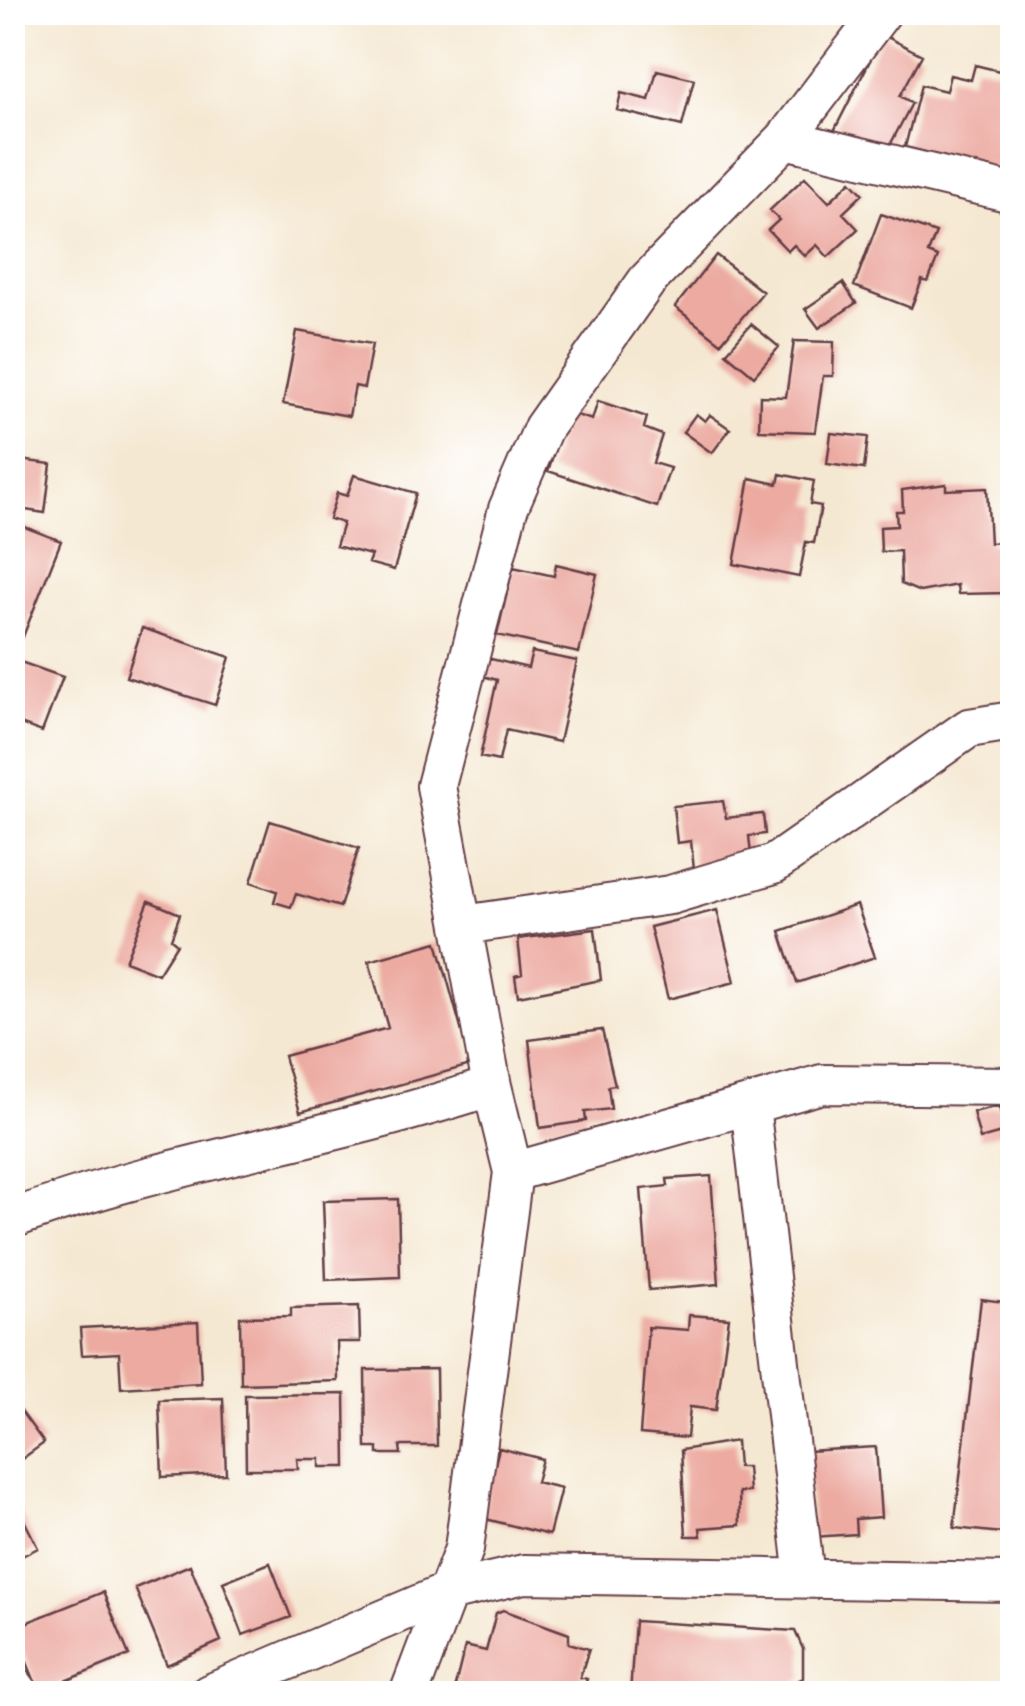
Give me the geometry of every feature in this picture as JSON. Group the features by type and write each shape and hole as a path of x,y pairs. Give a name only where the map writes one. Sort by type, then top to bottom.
{"street":[{"path":"409,1694 464,1549 513,1172 492,1086 436,786 508,509 544,428 647,281 784,139 882,12"},
{"path":"784,139 1012,194"},
{"path":"463,925 670,895 774,864 969,728 1012,721"},
{"path":"513,1172 822,1084 1012,1086"},
{"path":"12,1219 98,1187 392,1119 492,1086"},
{"path":"750,1105 805,1578"},
{"path":"209,1694 448,1592 524,1574 1012,1582"},
{"path":"12,1683 20,1694"}],"building":[{"path":"883,35 922,55 900,96 912,103 889,147 834,131"},
{"path":"975,65 1012,74 1012,174 905,147 921,85 946,91 950,75 971,80"},
{"path":"657,70 694,79 682,126 617,110 621,93 649,100"},
{"path":"805,177 829,202 851,181 863,194 843,213 858,229 828,257 817,245 805,256 794,245 788,251 768,230 779,220 770,210"},
{"path":"881,214 936,233 928,253 938,257 928,282 922,280 911,308 854,286"},
{"path":"716,255 763,292 721,343 675,307"},
{"path":"843,283 856,303 819,328 805,309"},
{"path":"751,324 779,347 754,376 726,353"},
{"path":"297,331 372,344 364,388 355,386 349,416 283,404"},
{"path":"794,341 834,342 833,376 823,376 815,432 759,430 760,396 786,397"},
{"path":"598,401 647,417 644,428 662,435 653,463 670,468 657,507 548,471 567,412 592,420"},
{"path":"696,414 705,421 710,415 730,429 712,453 683,432"},
{"path":"831,433 868,437 864,469 827,464"},
{"path":"12,459 51,464 45,513 12,508"},
{"path":"780,474 814,481 810,504 821,506 814,543 806,542 799,577 734,564 750,478 778,484"},
{"path":"354,475 416,493 394,570 368,563 371,555 336,546 343,523 329,519 337,493 347,496"},
{"path":"946,484 946,490 987,488 990,543 1006,542 1008,593 958,594 957,585 920,592 901,584 900,551 881,552 880,527 897,526 896,511 903,511 902,490"},
{"path":"12,522 61,541 22,639 12,635"},
{"path":"556,564 597,574 579,653 497,635 513,567 554,576"},
{"path":"142,628 230,657 215,705 126,677"},
{"path":"532,652 577,661 559,742 506,730 499,761 480,757 497,680 483,676 487,658 528,668"},
{"path":"12,659 63,677 42,732 12,721"},
{"path":"723,801 726,818 763,814 765,834 749,836 752,864 694,870 691,841 677,843 673,806"},
{"path":"270,821 359,848 340,907 296,894 291,907 274,902 277,891 251,882"},
{"path":"149,901 180,914 171,939 177,944 158,974 125,961"},
{"path":"857,905 875,957 797,983 780,931"},
{"path":"717,910 735,982 668,999 650,927"},
{"path":"595,929 601,980 518,996 515,976 522,974 518,939"},
{"path":"437,942 471,1065 300,1112 284,1056 388,1028 369,961"},
{"path":"602,1030 615,1085 608,1086 611,1109 585,1112 586,1121 540,1128 529,1040"},
{"path":"999,1106 1005,1132 980,1139 973,1112"},
{"path":"711,1176 719,1284 649,1290 641,1189 668,1186 667,1179"},
{"path":"398,1199 400,1277 326,1280 323,1201"},
{"path":"981,1299 1012,1303 1012,1534 954,1528"},
{"path":"359,1306 360,1342 337,1342 338,1381 241,1384 240,1317 291,1316 291,1308"},
{"path":"689,1315 729,1318 716,1410 690,1407 687,1438 640,1434 648,1327 688,1330"},
{"path":"198,1322 201,1383 121,1388 119,1353 82,1355 80,1328"},
{"path":"436,1369 437,1446 400,1446 401,1454 378,1454 378,1448 366,1448 365,1370"},
{"path":"345,1394 346,1467 320,1467 320,1459 297,1459 298,1469 246,1469 245,1395"},
{"path":"223,1398 226,1474 162,1477 159,1400"},
{"path":"12,1399 44,1443 12,1466"},
{"path":"736,1441 738,1467 747,1467 749,1492 739,1492 740,1525 700,1528 701,1536 686,1536 681,1450"},
{"path":"876,1447 881,1517 855,1519 856,1534 813,1537 807,1451"},
{"path":"499,1448 542,1459 536,1482 561,1488 549,1535 482,1518"},
{"path":"12,1496 38,1548 12,1561"},
{"path":"270,1563 291,1617 243,1635 223,1582"},
{"path":"190,1565 221,1641 167,1665 135,1588"},
{"path":"103,1592 129,1655 39,1692 13,1628"},
{"path":"503,1610 569,1634 569,1643 589,1649 580,1677 587,1679 582,1694 453,1694 465,1646 486,1651 496,1613"},
{"path":"635,1621 795,1631 803,1649 803,1678 795,1682 795,1694 630,1694"}]}
